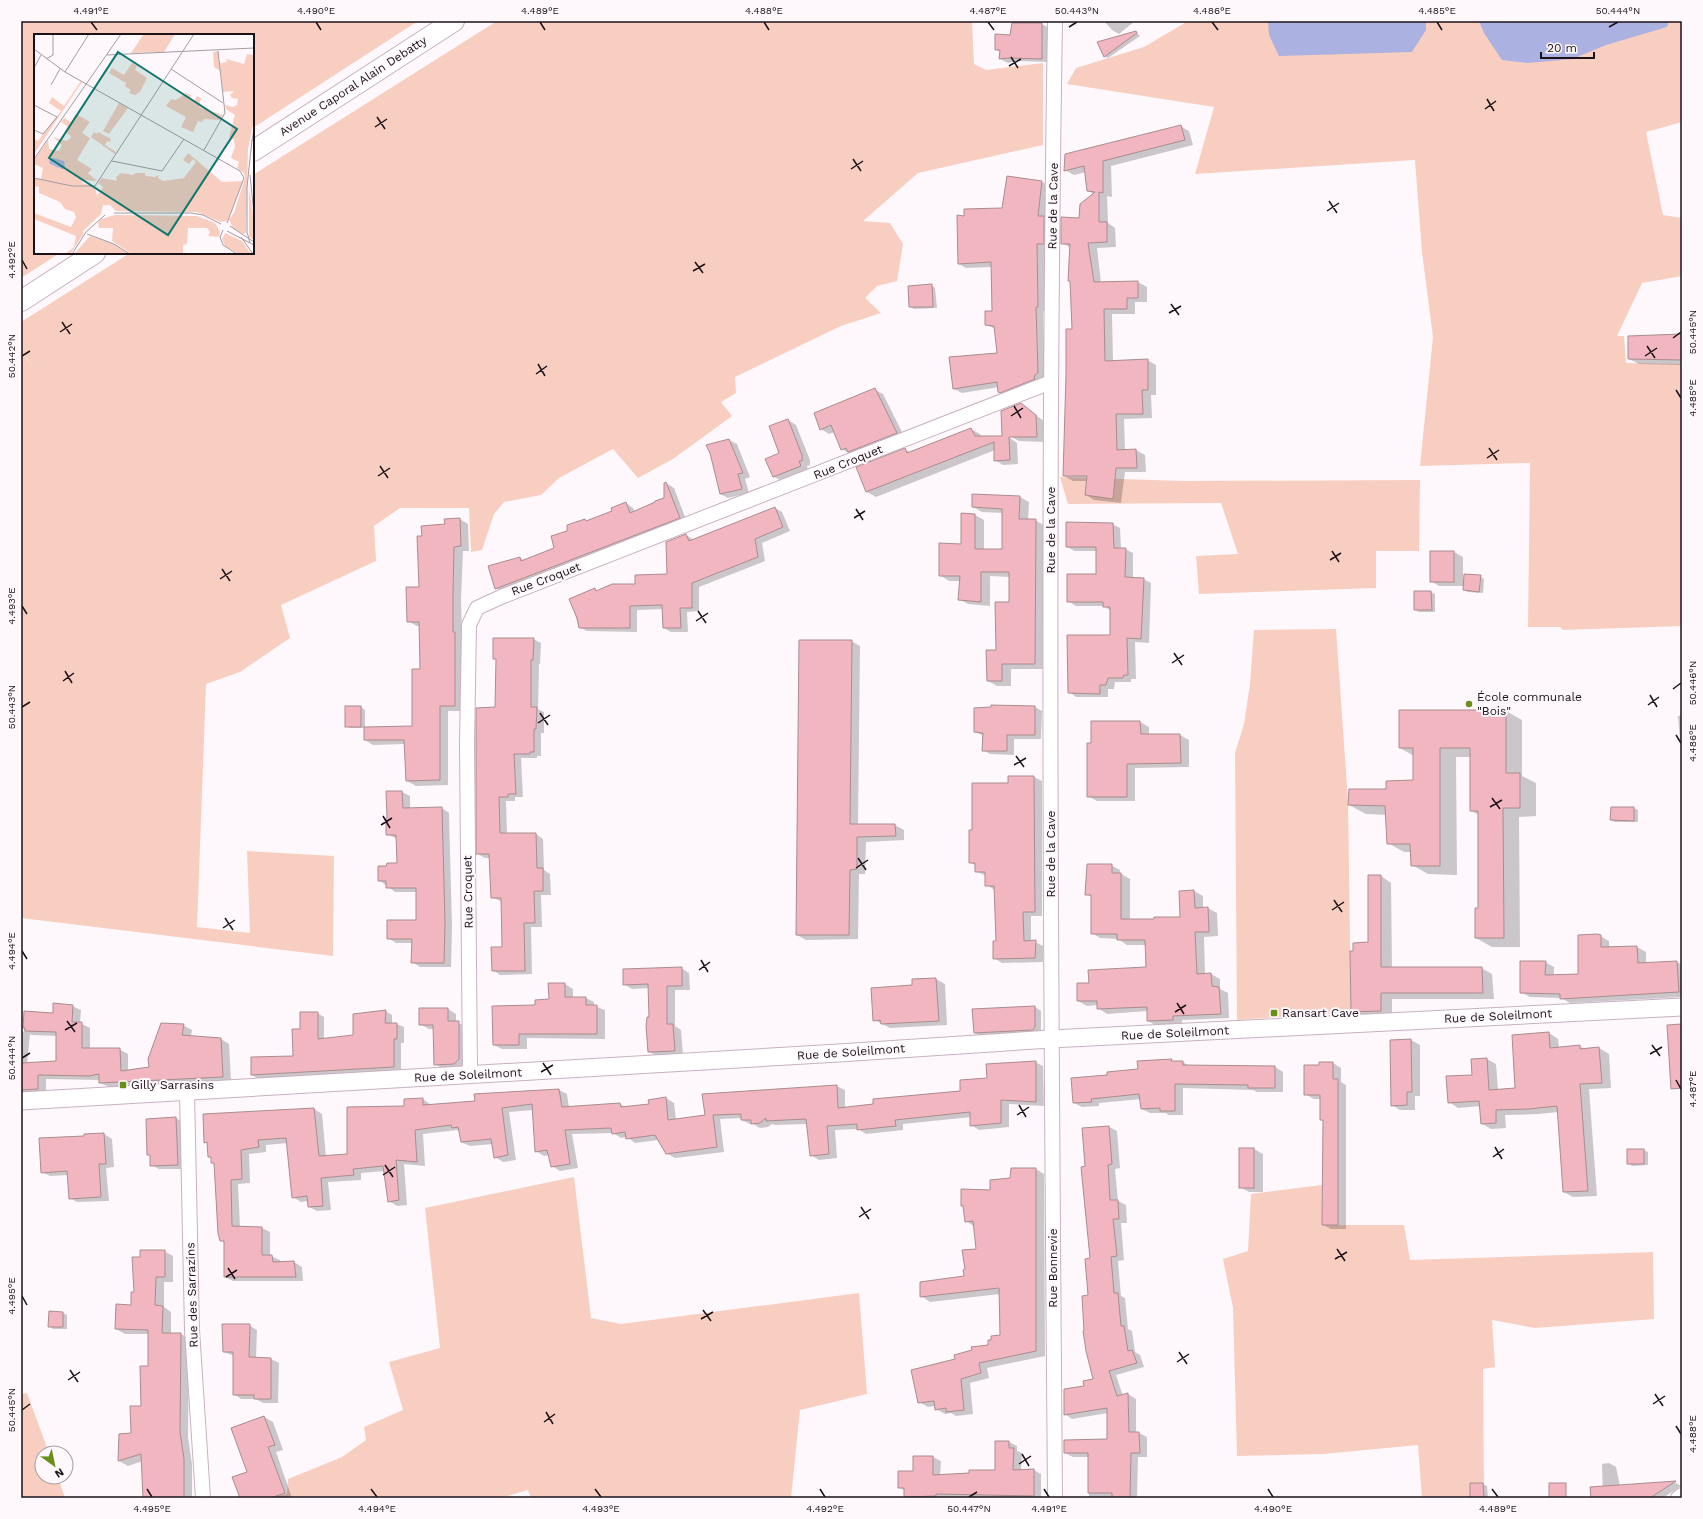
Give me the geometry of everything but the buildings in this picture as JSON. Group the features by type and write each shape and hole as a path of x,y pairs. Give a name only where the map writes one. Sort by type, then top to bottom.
{"main road":[{"name":"Avenue Caporal Alain Debatty","path":"254,150 454,21"},
{"path":"21,301 93,254"}],"street":[{"name":"Rue de la Cave","path":"1051,1039 1051,382 1055,21"},
{"name":"Rue Croquet","path":"470,1074 467,736 469,625 477,608 508,594 1051,382"},
{"name":"Rue de Soleilmont","path":"21,1101 831,1054 1051,1039 1682,1007"},
{"name":"Rue Bonnevie","path":"1051,1039 1055,1498"},
{"name":"Rue des Sarrazins","path":"187,1092 192,1330 203,1498"},
{"path":"1678,1498 1682,1495"}],"shaded area":[{"path":"21,21 418,21 254,127 254,34 34,34 34,254 58,254 21,278"},
{"path":"497,21 972,21 974,64 986,70 1043,63 1043,145 918,173 863,221 890,223 903,244 897,281 877,286 865,298 881,313 841,326 735,377 736,393 721,402 732,416 673,459 638,478 613,449 559,478 541,495 504,502 494,514 482,550 471,552 469,508 400,508 374,526 376,561 281,605 290,638 240,672 206,684 197,927 250,933 247,851 334,856 333,956 21,918 21,353 35,368 21,352 21,322 128,254 254,254 254,174"},
{"path":"1188,21 1682,21 1682,122 1646,132 1663,215 1682,218 1682,276 1642,283 1617,336 1624,336 1626,363 1682,364 1682,626 1563,630 1560,627 1528,627 1530,463 1420,466 1433,337 1422,252 1415,160 1195,174 1214,107 1067,84 1076,68 1144,47"},
{"path":"1060,477 1183,481 1420,480 1419,551 1376,551 1376,588 1199,594 1196,556 1238,554 1221,503 1068,504"},
{"path":"1336,629 1348,801 1351,1012 1237,1020 1235,753 1244,724 1250,684 1254,630"},
{"path":"574,1177 591,1318 621,1324 859,1293 867,1394 800,1410 791,1498 531,1498 528,1490 500,1498 266,1498 287,1494 288,1479 342,1457 366,1440 364,1427 403,1410 389,1362 440,1348 425,1208"},
{"path":"1322,1185 1322,1225 1404,1225 1410,1260 1653,1252 1654,1319 1535,1328 1492,1320 1495,1367 1483,1369 1484,1498 1422,1498 1418,1445 1323,1454 1237,1456 1233,1308 1223,1259 1248,1251 1251,1194"},
{"path":"27,1393 46,1445 34,1445 34,1485 61,1485 65,1498 21,1498 21,1394"}],"water":[{"path":"1268,21 1426,21 1426,30 1412,52 1279,56 1269,35"},
{"path":"1479,21 1669,21 1667,27 1606,45 1572,59 1528,63 1502,60 1484,33"}],"place":[{"name":"École communale \"Bois\"","path":"1469,704"},
{"name":"Ransart Cave","path":"1274,1013"},
{"name":"Gilly Sarrasins","path":"123,1085"}]}
